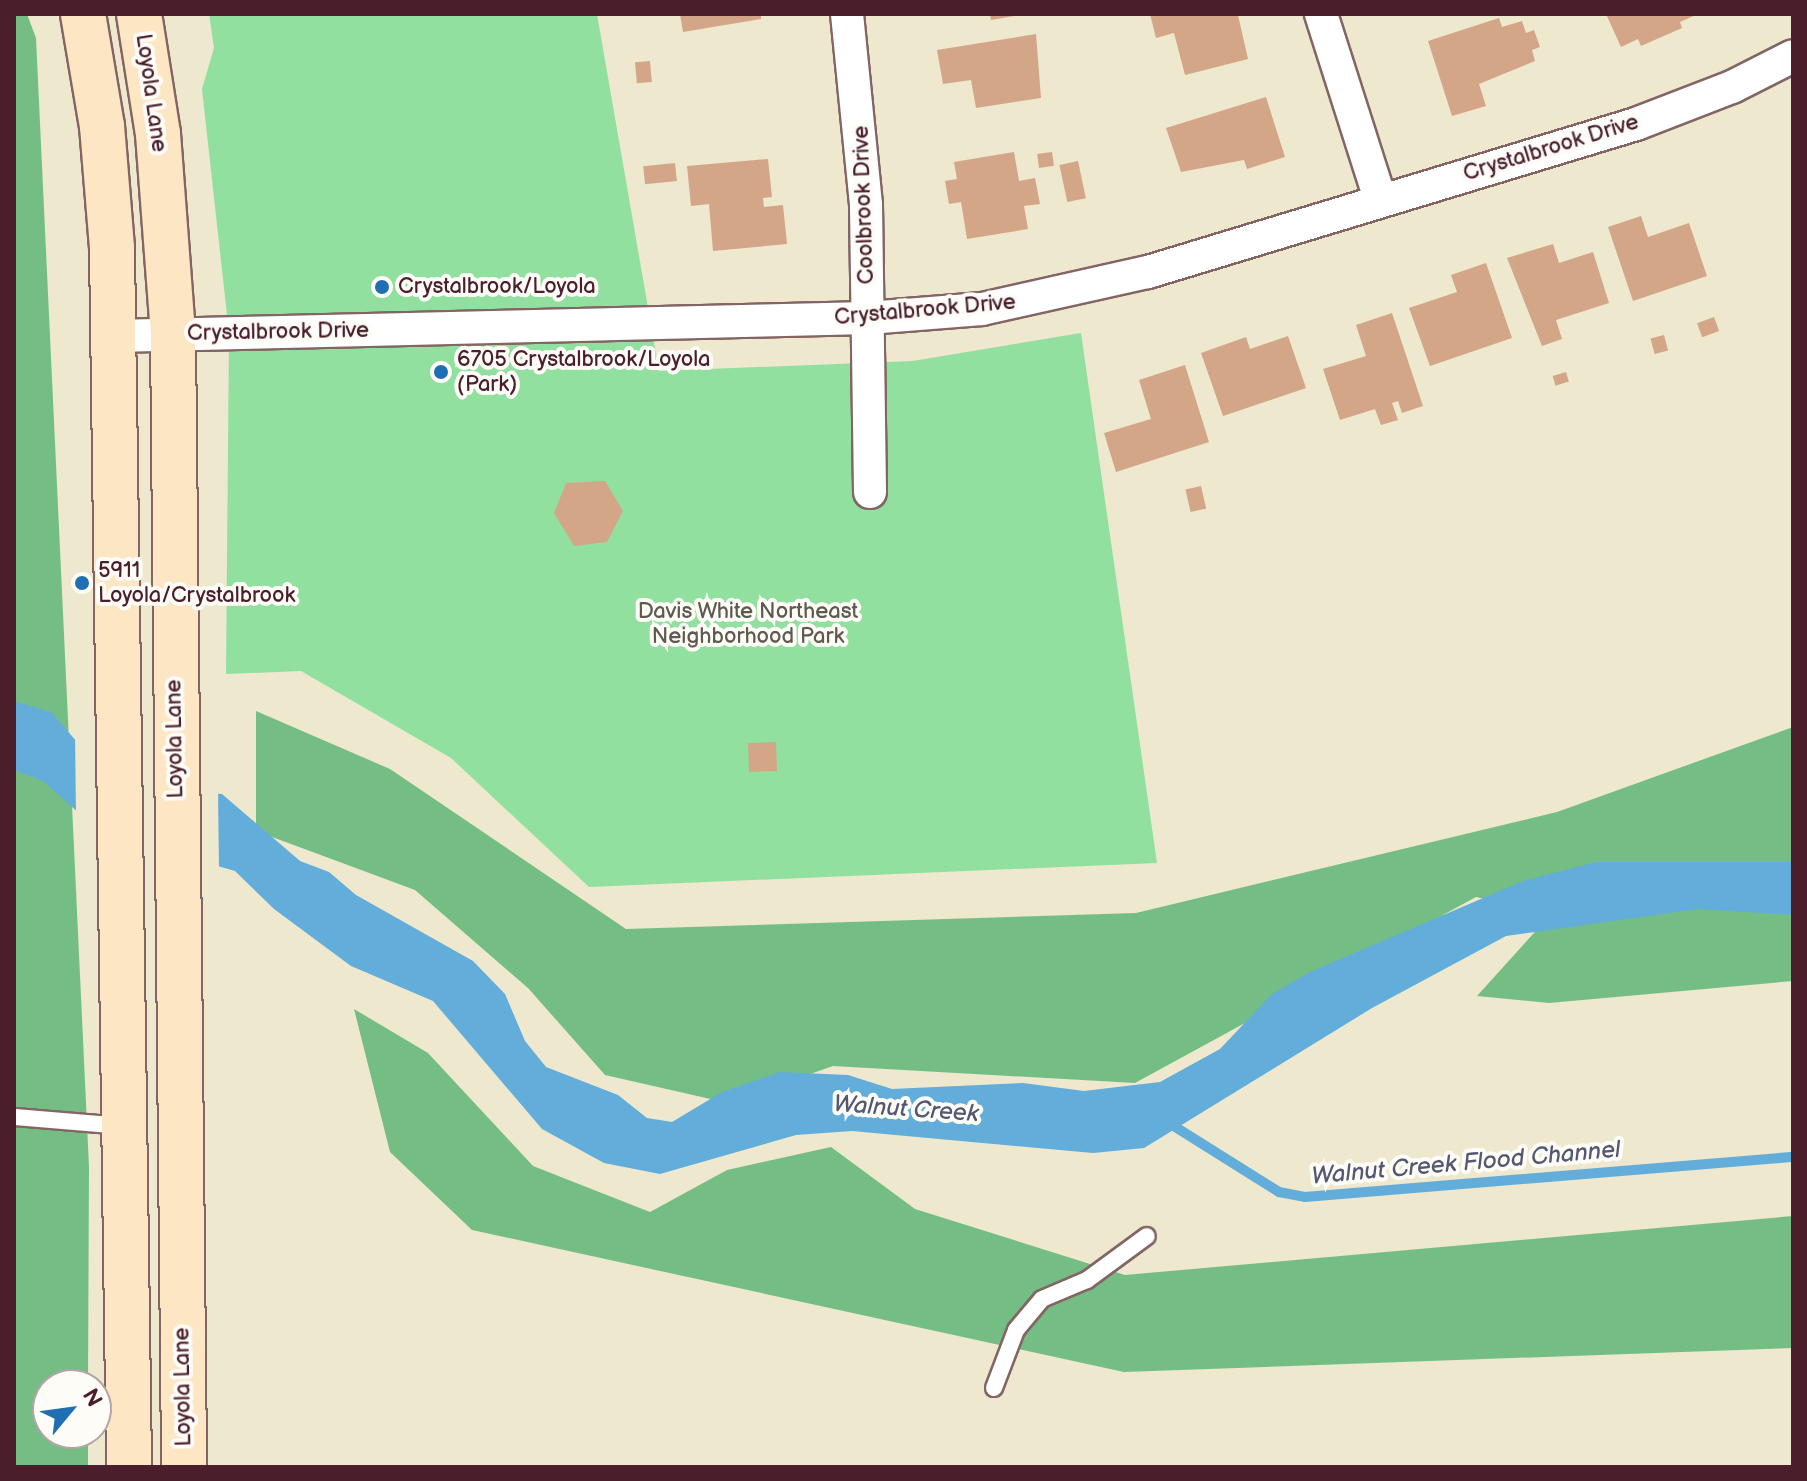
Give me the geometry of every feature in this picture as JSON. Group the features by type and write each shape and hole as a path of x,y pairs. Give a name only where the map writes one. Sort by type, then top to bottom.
{"main road":[{"path":"83,14 109,188 114,336 129,1467"},
{"name":"Loyola Lane","path":"139,14 158,134 173,334 184,1467"},
{"path":"125,1126 179,1131"}],"street":[{"name":"Coolbrook Drive","path":"847,14 863,151 870,492"},
{"path":"1321,14 1380,199"},
{"name":"Crystalbrook Drive","path":"114,336 868,318 982,309 1061,294 1636,124 1732,87 1793,56"}],"lane":[{"path":"14,1117 125,1126"},
{"path":"994,1388 1016,1330 1042,1299 1087,1280 1147,1236"}],"green space":[{"path":"14,14 27,14 36,38 89,1167 88,1369 32,1369 32,1449 88,1449 88,1467 14,1467"},
{"name":"Davis White Northeast Neighborhood Park","path":"209,14 597,14 659,371 913,361 1081,333 1157,863 589,887 451,758 301,671 226,674 229,333 202,89 214,48"},
{"path":"256,711 390,769 626,929 1136,913 1557,812 1793,727 1793,981 1549,1003 1477,996 1551,914 1476,897 1135,1083 833,1066 728,1103 605,1075 528,988 415,890 256,831"},
{"path":"354,1009 428,1053 533,1166 650,1212 727,1170 831,1147 915,1209 1125,1275 1793,1216 1793,1348 1124,1372 472,1230 390,1152"}],"water":[{"name":"Walnut Creek","path":"14,701 51,712 91,758 135,788 222,794 300,861 329,872 356,895 473,961 505,994 525,1041 546,1067 618,1095 647,1118 672,1122 722,1092 780,1072 848,1075 892,1089 1023,1083 1084,1091 1160,1082 1220,1049 1272,994 1310,972 1523,881 1596,862 1793,862 1793,915 1698,909 1506,936 1372,1008 1144,1148 1093,1153 852,1131 796,1135 660,1174 604,1163 542,1129 433,1001 351,966 274,909 235,871 100,832 43,781 14,770"}],"pier":[{"path":"75,734 94,755 137,784 218,789 219,870 99,836 76,816"}],"building":[{"path":"680,14 761,14 761,19 683,32"},
{"path":"990,14 1014,14 1014,16 991,20"},
{"path":"1150,14 1238,15 1248,59 1185,75 1174,33 1156,38"},
{"path":"1606,14 1698,14 1680,22 1682,28 1641,46 1638,39 1621,47"},
{"path":"1499,18 1502,27 1522,21 1526,33 1534,30 1540,47 1532,50 1535,61 1479,84 1486,106 1452,116 1428,41"},
{"path":"1036,34 1041,98 976,108 971,80 943,84 937,50"},
{"path":"650,61 652,82 637,83 635,62"},
{"path":"1266,97 1285,157 1247,169 1244,160 1181,172 1166,128"},
{"path":"1014,152 1019,181 1035,178 1040,204 1024,206 1028,229 967,239 961,202 949,204 945,181 957,179 954,162"},
{"path":"1052,152 1054,166 1039,168 1037,154"},
{"path":"768,159 772,197 763,198 764,207 783,205 787,244 713,251 709,204 691,206 687,166"},
{"path":"1078,161 1086,198 1067,202 1059,165"},
{"path":"675,163 677,181 645,184 643,166"},
{"path":"1641,216 1648,237 1689,223 1707,276 1633,301 1608,227"},
{"path":"1553,244 1559,263 1593,252 1609,303 1556,320 1562,339 1542,346 1507,258"},
{"path":"1486,263 1512,338 1430,366 1409,308 1457,292 1451,275"},
{"path":"1392,313 1423,406 1402,413 1398,401 1392,403 1398,420 1381,425 1375,409 1340,420 1323,369 1366,356 1356,325"},
{"path":"1714,317 1719,331 1702,337 1697,323"},
{"path":"1664,335 1668,350 1655,354 1650,339"},
{"path":"1288,336 1306,388 1223,416 1201,353 1246,337 1250,349"},
{"path":"1185,365 1209,442 1116,472 1104,433 1151,419 1139,380"},
{"path":"1566,372 1569,382 1556,386 1553,376"},
{"path":"605,481 623,511 607,542 574,546 554,513 566,483"},
{"path":"1201,486 1206,508 1191,512 1185,490"},
{"path":"776,742 777,771 749,772 748,743"}],"waterway":[{"name":"Walnut Creek Flood Channel","path":"1169,1123 1279,1192 1305,1197 1793,1157"}],"place":[{"name":"Crystalbrook/Loyola","path":"382,287"},
{"name":"6705 Crystalbrook/Loyola (Park)","path":"441,372"},
{"name":"5911 Loyola/Crystalbrook","path":"82,583"}]}
